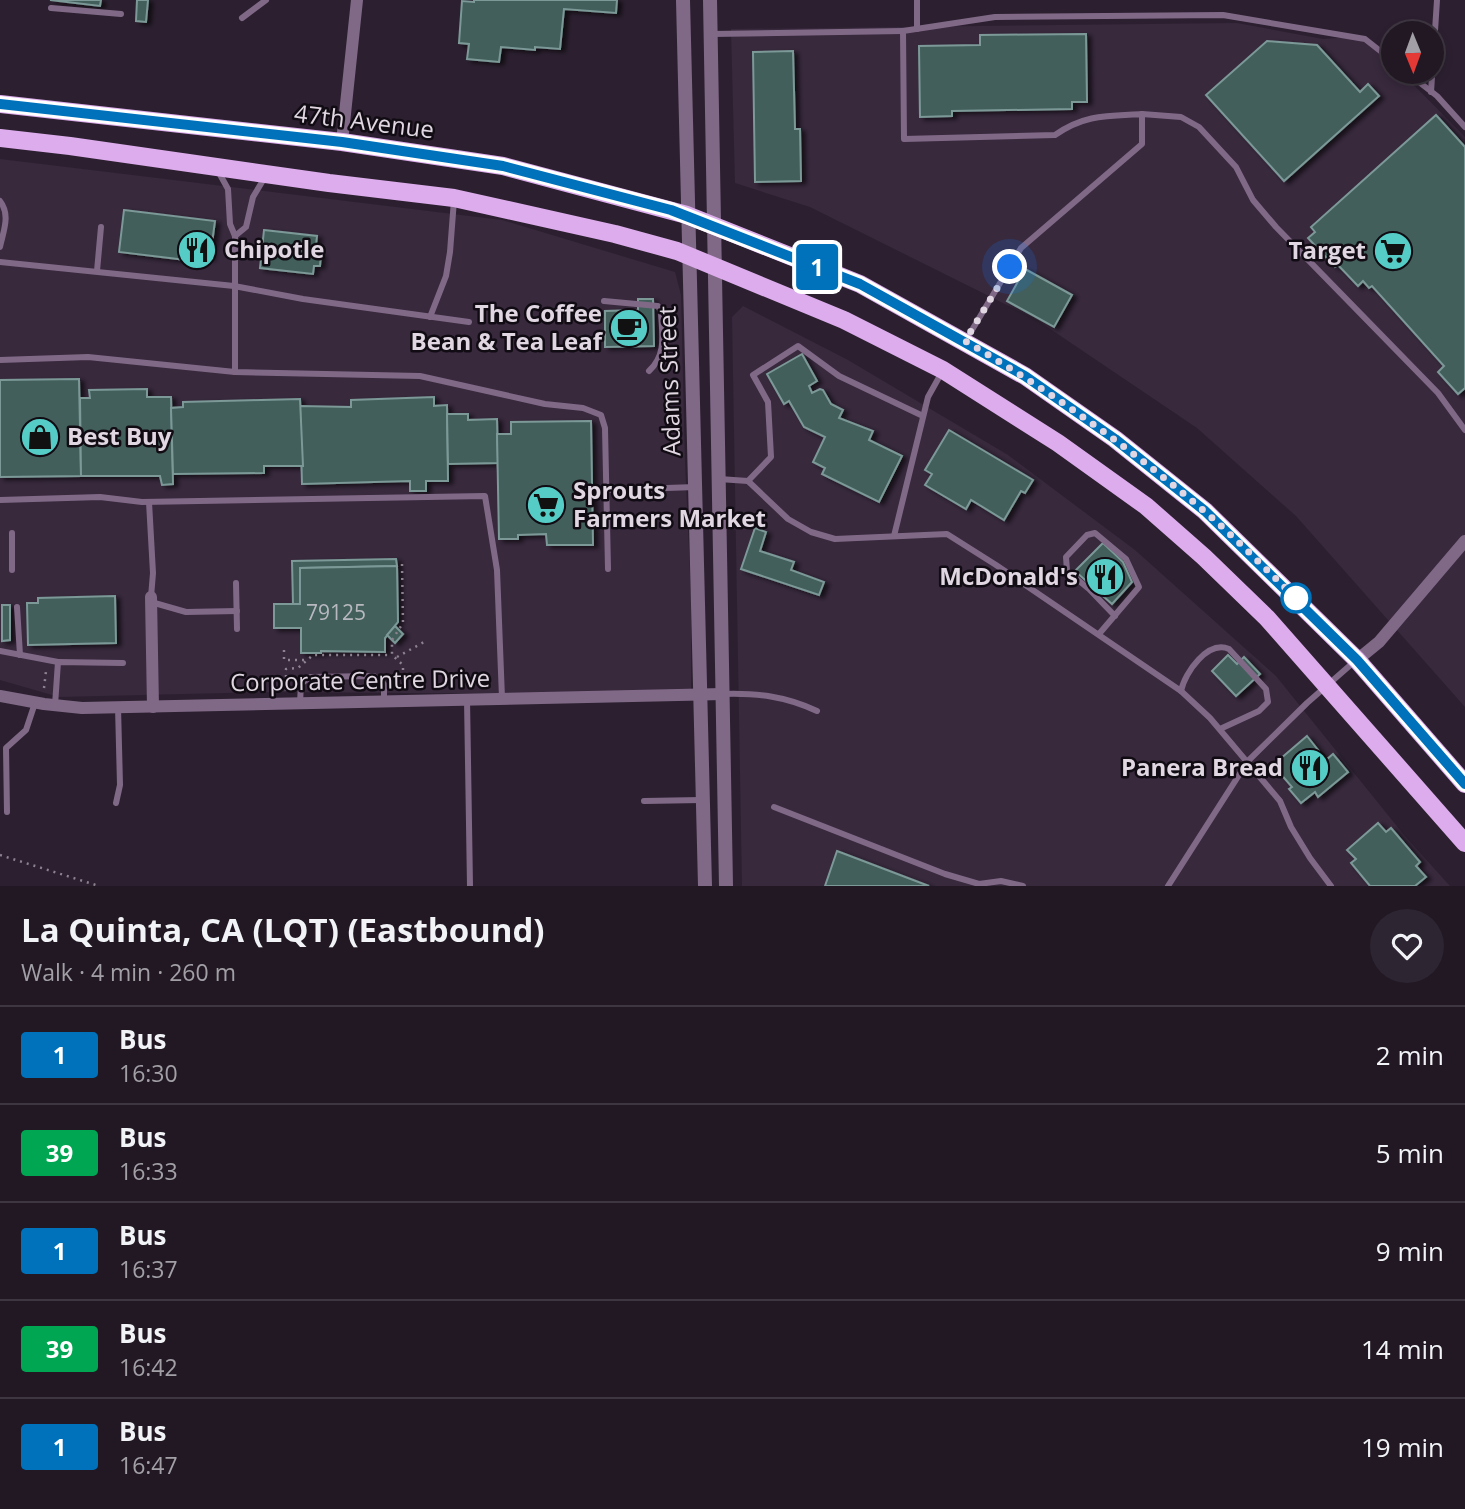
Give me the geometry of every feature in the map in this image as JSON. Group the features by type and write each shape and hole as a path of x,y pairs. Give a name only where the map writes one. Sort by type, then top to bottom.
{"main road":[{"name":"47th Avenue","path":"0,104 342,142 503,166 687,215 860,284 1025,376 1115,439 1205,511 1357,660 1465,784"},
{"path":"0,138 454,198 615,234 688,255 844,320 943,370 1058,443 1146,506 1204,556 1266,618 1465,843"}],"street":[{"path":"342,142 357,0"},
{"name":"Adams Street","path":"683,0 705,886"},
{"name":"Adams Street","path":"710,0 726,886"},
{"path":"1357,660 1378,642 1465,541"},
{"path":"151,599 153,707"},
{"name":"Corporate Centre Drive","path":"0,696 82,708 723,694"}],"lane":[{"path":"242,18 266,0"},
{"path":"917,0 917,29"},
{"path":"1432,92 1437,0"},
{"path":"51,8 121,14"},
{"path":"711,34 903,31 995,17 1223,15 1365,39 1381,52"},
{"path":"903,31 904,139 1055,135 1073,122 1142,114 1181,117 1199,127 1236,167 1253,200 1276,227 1438,393 1465,430"},
{"path":"1422,84 1465,127"},
{"path":"965,341 1021,248 1142,144 1142,114"},
{"path":"216,167 228,189 230,224 235,236 234,372"},
{"path":"235,236 246,227 253,197 267,174"},
{"path":"430,317 446,276 454,198"},
{"path":"0,201 6,217 0,247"},
{"path":"97,271 101,227"},
{"path":"0,261 234,286 303,299 469,322"},
{"path":"604,300 658,306 662,350 657,363 649,371"},
{"path":"747,481 771,457 768,402 753,375 798,346 839,376 923,416"},
{"path":"0,360 88,358 234,372 420,376 545,404 592,410 601,415 604,421 608,569"},
{"path":"894,536 928,397 943,370"},
{"path":"719,479 747,481 788,519 811,532 835,538 947,534 1099,634 1181,691 1220,729 1280,801 1291,827 1331,886"},
{"path":"607,490 696,487"},
{"path":"0,500 100,497 149,502 485,496 497,570 502,698"},
{"path":"149,502 153,573 151,599 186,612 237,611"},
{"path":"12,533 12,570"},
{"path":"1099,634 1115,616 1139,587 1126,559 1096,533 1087,535 1066,557 1067,571 1115,616"},
{"path":"236,583 237,629"},
{"path":"18,607 20,656"},
{"path":"1181,691 1188,670 1211,650 1223,646 1229,649 1266,689 1268,702 1259,712 1220,729"},
{"path":"0,651 58,662 123,663"},
{"path":"1168,886 1248,761 1307,703 1357,660"},
{"path":"55,705 58,662"},
{"path":"300,703 301,684 310,677 378,677 384,684 384,701"},
{"path":"723,694 769,694 794,700 817,711"},
{"path":"467,699 470,886"},
{"path":"7,812 6,748 26,730 35,702"},
{"path":"116,803 120,785 118,707"},
{"path":"644,801 703,799"},
{"path":"774,807 945,874 979,884 1001,881 1023,886"}],"path":[{"path":"402,564 403,623 392,640 394,656 403,665 403,688"},
{"path":"391,631 395,635"},
{"path":"286,691 286,669 298,668 313,655 394,656 424,642"},
{"path":"284,650 284,660 308,660"},
{"path":"44,688 47,670"},
{"path":"0,855 99,886"}],"shaded area":[{"path":"1237,23 1323,39 1366,36 1381,51 1381,84 1413,84 1465,137 1465,707 1296,516 1197,428 1037,320 810,207 735,183 731,29"},
{"path":"0,159 502,220 675,272 681,295 691,595 691,695 271,692 59,697 0,680"},
{"path":"743,306 848,360 1008,455 1135,550 1276,676 1404,835 1450,886 742,886 732,317"}],"building":[{"path":"50,0 101,0 100,6"},
{"path":"137,0 148,0 146,22 136,21"},
{"path":"617,0 616,13 564,9 560,49 501,47 499,62 467,59 469,44 459,43 462,1"},
{"path":"1086,34 1087,102 1072,102 1072,109 952,111 952,116 920,117 919,46 980,45 980,35"},
{"path":"1267,41 1317,45 1360,92 1368,84 1379,96 1284,181 1206,95"},
{"path":"793,51 795,129 800,129 801,181 755,182 753,52"},
{"name":"Target","path":"1436,115 1465,147 1465,388 1458,394 1438,372 1444,366 1372,286 1369,288 1363,281 1358,286 1338,265 1335,267 1308,238 1315,232 1311,227"},
{"path":"124,210 215,221 210,258 203,257 203,262 119,252"},
{"path":"264,230 317,236 315,254 321,254 320,266 314,266 313,274 260,268"},
{"path":"1025,269 1072,295 1054,327 1007,301"},
{"name":"The Coffee Bean & Tea Leaf","path":"638,299 653,299 654,346 605,347 605,311 638,310"},
{"path":"802,354 817,381 809,386 812,393 823,390 831,404 843,410 839,418 873,431 869,440 902,456 879,502 822,474 825,468 813,462 825,437 804,427 789,401 784,404 767,374"},
{"name":"Best Buy","path":"79,379 81,476 0,477 0,380"},
{"path":"147,389 147,397 171,397 173,484 162,485 160,476 81,476 80,398 90,398 89,390"},
{"path":"434,397 434,406 447,405 448,481 426,481 426,491 410,491 410,481 302,484 300,406 351,407 351,400"},
{"path":"300,399 303,466 264,466 264,473 173,474 171,408 183,407 183,402"},
{"path":"447,414 468,414 468,420 497,419 498,463 448,464"},
{"path":"591,421 593,545 547,545 546,534 499,539 497,434 511,434 511,422"},
{"path":"949,430 1033,480 1025,493 1021,491 1004,520 971,500 966,509 925,485 932,474 925,470"},
{"path":"755,528 766,532 760,551 794,562 791,570 824,582 819,595 741,569"},
{"name":"McDonald's","path":"1103,543 1123,562 1132,582 1112,604 1075,571"},
{"path":"396,559 397,566 300,568 300,604 293,604 292,561"},
{"path":"397,566 398,622 385,638 385,652 301,653 301,628 274,628 274,604 300,604 300,568"},
{"path":"115,596 116,643 28,645 27,603 38,603 38,598"},
{"path":"2,605 10,605 10,640 2,641"},
{"path":"395,626 403,634 395,643 387,635"},
{"path":"1228,655 1237,664 1244,657 1260,674 1236,696 1212,671"},
{"name":"Panera Bread","path":"1307,736 1326,760 1333,754 1348,772 1318,797 1315,792 1301,803 1289,789 1292,787 1273,765"},
{"path":"1378,823 1386,832 1391,828 1420,862 1416,866 1426,877 1415,886 1370,886 1351,863 1356,859 1347,850"},
{"path":"837,851 929,886 825,886"}],"bus line":[{"name":"1","path":"0,104 342,142 503,166 671,210 860,284 1025,376 1115,439 1205,511 1357,660 1465,784"}],"place":[{"name":"Chipotle","path":"197,250"},
{"name":"Target","path":"1393,251"},
{"name":"The Coffee Bean & Tea Leaf","path":"629,328"},
{"name":"Best Buy","path":"40,437"},
{"name":"Sprouts Farmers Market","path":"546,505"},
{"name":"McDonald's","path":"1105,577"},
{"name":"Panera Bread","path":"1310,768"}],"route":[{"path":"1010,267 965,341 1025,376 1115,439 1205,511 1296,598"}]}
